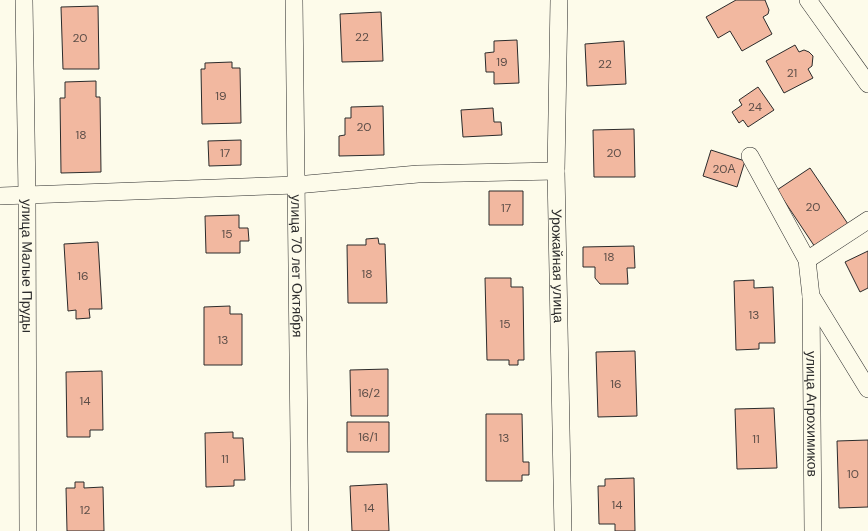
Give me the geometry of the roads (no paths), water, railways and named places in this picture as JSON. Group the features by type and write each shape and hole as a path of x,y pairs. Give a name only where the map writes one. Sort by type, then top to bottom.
{"street":[{"name":"улица Малые Пруды","path":"24,0 27,195 28,531"},
{"name":"улица 70 лет Октября","path":"294,0 300,531"},
{"name":"Урожайная улица","path":"559,0 556,171 563,531"},
{"path":"808,0 868,84"},
{"path":"750,156 807,260 868,220"},
{"path":"0,196 296,185 418,174 556,171"},
{"name":"улица Агрохимиков","path":"807,260 810,296 813,531"},
{"path":"810,296 868,389"}]}
